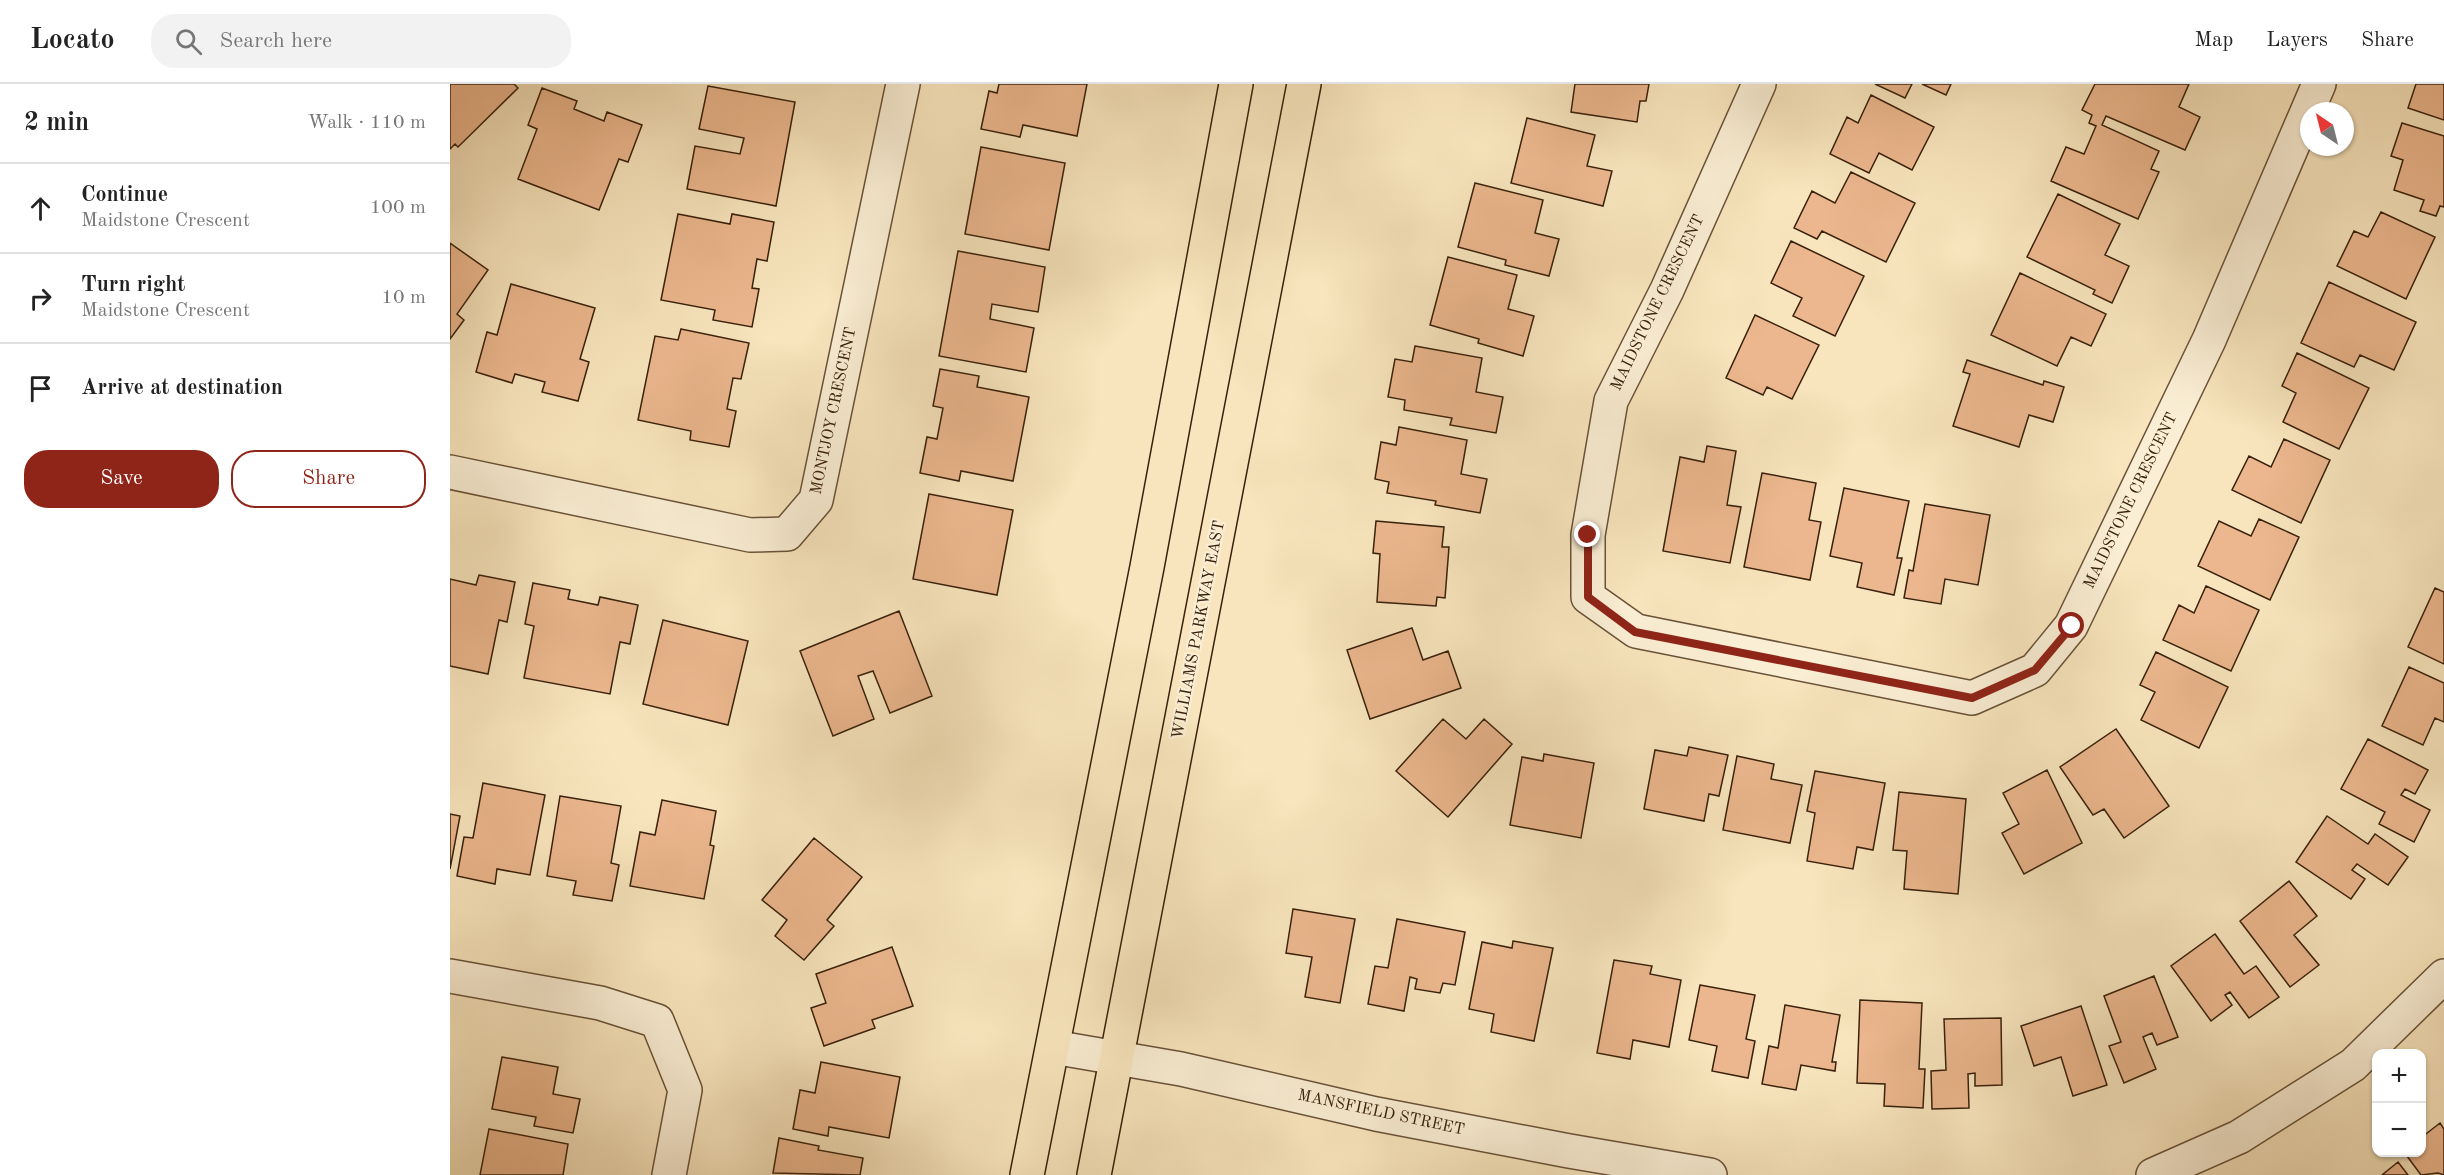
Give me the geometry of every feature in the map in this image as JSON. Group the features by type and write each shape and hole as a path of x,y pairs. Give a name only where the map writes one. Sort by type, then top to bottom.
{"main road":[{"path":"1027,1175 1147,567 1236,84"},
{"name":"WILLIAMS PARKWAY EAST","path":"1094,1175 1304,84"}],"street":[{"name":"MONTJOY CRESCENT","path":"450,472 750,535 787,534 816,500 903,84"},
{"name":"MAIDSTONE CRESCENT","path":"1759,84 1667,290 1611,401 1588,535 1588,597 1635,632 1972,698 2035,670 2072,626 2209,340 2319,84"},
{"path":"450,976 600,1003 657,1020 685,1090 669,1175"},
{"path":"2152,1175 2239,1137 2353,1065 2444,976"},
{"name":"MANSFIELD STREET","path":"1053,1047 1181,1069 1376,1114 1566,1163 1710,1175"}],"building":[{"path":"450,84 514,84 518,88 458,147 455,144 450,149"},
{"path":"999,84 1087,84 1077,136 1023,125 1020,137 981,129 989,91 997,93"},
{"path":"1575,84 1649,84 1646,101 1640,101 1637,122 1571,112"},
{"path":"1875,84 1912,84 1905,98"},
{"path":"1922,84 1951,84 1946,95"},
{"path":"2095,84 2189,84 2179,107 2200,117 2185,150 2106,116 2102,125 2159,151 2151,169 2159,172 2138,219 2051,181 2066,147 2084,154 2096,126 2089,123 2092,115 2082,110"},
{"path":"2416,84 2444,84 2444,120 2408,108"},
{"path":"708,86 795,102 776,206 687,189 695,146 740,154 744,138 699,129"},
{"path":"542,88 577,101 574,109 604,121 607,112 642,125 628,162 619,159 599,210 518,179 537,129 528,125"},
{"path":"1871,95 1934,127 1912,170 1879,153 1869,173 1830,154 1847,117 1858,123"},
{"path":"1527,118 1595,135 1587,166 1612,171 1603,206 1511,183"},
{"path":"2402,123 2444,136 2444,207 2440,206 2436,216 2420,211 2424,200 2394,190 2403,160 2391,156"},
{"path":"981,147 1065,163 1049,250 965,234"},
{"path":"1851,172 1915,203 1886,262 1822,231 1817,239 1794,228 1812,191 1835,203"},
{"path":"1475,183 1543,200 1535,233 1559,239 1549,276 1505,265 1506,260 1458,247"},
{"path":"2058,194 2120,224 2105,255 2129,266 2112,303 2093,294 2095,290 2027,257"},
{"path":"2381,212 2435,237 2406,299 2337,266 2354,231 2368,237"},
{"path":"678,214 730,224 732,214 774,222 767,261 757,259 752,288 759,289 752,327 713,320 715,310 661,300"},
{"path":"1791,241 1864,276 1835,336 1793,316 1802,298 1771,283"},
{"path":"450,243 488,270 457,314 464,320 450,339"},
{"path":"958,251 1045,267 1038,312 992,304 990,319 1034,328 1026,372 939,356"},
{"path":"1448,257 1517,275 1508,309 1534,316 1523,356 1478,343 1479,339 1430,325"},
{"path":"2020,273 2106,314 2091,346 2071,337 2057,366 1991,335"},
{"path":"2329,282 2416,322 2394,370 2360,355 2354,367 2301,343"},
{"path":"511,284 595,308 580,359 589,362 578,401 542,392 545,382 515,374 512,383 476,372 487,332 497,335"},
{"path":"1755,315 1819,345 1792,399 1767,387 1763,395 1726,378"},
{"path":"681,329 749,343 741,379 733,378 727,409 736,411 729,447 690,440 691,431 638,420 655,336 678,340"},
{"path":"1415,346 1482,358 1476,392 1503,397 1496,433 1450,425 1452,418 1404,410 1405,400 1388,397 1395,359 1412,362"},
{"path":"2297,353 2369,388 2339,449 2283,422 2296,393 2282,386"},
{"path":"1967,360 2043,385 2044,381 2064,387 2053,422 2029,415 2019,447 1953,426 1970,374 1963,372"},
{"path":"940,369 979,376 977,387 1029,397 1013,481 961,471 959,481 920,473 927,437 937,439 943,408 933,406"},
{"path":"1399,427 1467,440 1461,474 1487,479 1480,513 1435,505 1436,501 1387,493 1389,482 1375,479 1381,442 1396,445"},
{"path":"2284,439 2330,460 2301,523 2232,490 2249,456 2271,467"},
{"path":"1707,446 1736,451 1727,505 1741,507 1730,563 1663,551 1680,457 1704,462"},
{"path":"1762,473 1816,483 1809,520 1821,522 1810,580 1744,567"},
{"path":"1844,488 1909,501 1897,558 1902,558 1894,595 1857,587 1862,563 1830,556"},
{"path":"929,494 1013,510 997,595 913,579"},
{"path":"1925,504 1990,515 1978,585 1945,579 1941,604 1904,598 1909,570 1913,571"},
{"path":"2259,519 2299,537 2270,600 2198,566 2219,521 2251,536"},
{"path":"1376,521 1444,527 1442,547 1449,547 1445,598 1437,597 1436,606 1377,602 1380,554 1373,553"},
{"path":"479,575 515,582 507,622 499,620 488,674 450,666 450,579 476,585"},
{"path":"533,583 570,590 568,599 598,605 600,597 638,605 630,644 620,642 610,694 524,678 534,626 525,624"},
{"path":"2206,586 2259,610 2231,671 2163,640 2179,605 2194,613"},
{"path":"2435,588 2444,592 2444,664 2408,647"},
{"path":"899,611 932,696 890,713 873,671 858,676 874,719 833,736 800,651"},
{"path":"663,620 748,641 728,725 643,704"},
{"path":"1412,628 1423,660 1448,651 1461,688 1370,719 1347,650"},
{"path":"2156,652 2228,687 2199,748 2141,720 2155,692 2140,685"},
{"path":"2409,667 2444,683 2444,722 2435,718 2423,745 2382,726"},
{"path":"1443,719 1466,739 1484,719 1512,744 1448,817 1396,771"},
{"path":"2116,729 2169,806 2124,838 2104,809 2093,815 2060,767"},
{"path":"2368,739 2428,770 2415,794 2405,789 2401,795 2430,810 2414,842 2379,824 2385,812 2341,789"},
{"path":"1689,747 1728,755 1719,796 1709,794 1704,821 1644,809 1655,750 1687,756"},
{"path":"1544,754 1594,763 1581,838 1510,825 1522,757 1543,761"},
{"path":"1737,756 1774,764 1771,779 1802,785 1790,843 1723,830"},
{"path":"2047,770 2082,843 2024,874 2002,833 2019,824 2003,793"},
{"path":"1815,771 1885,783 1873,850 1857,847 1853,869 1807,861 1815,813 1807,811"},
{"path":"483,783 545,795 530,875 497,869 495,884 457,876 464,837 473,838"},
{"path":"1899,792 1966,799 1958,894 1904,889 1907,851 1893,850"},
{"path":"560,796 621,806 611,863 619,865 612,901 573,895 576,881 547,876"},
{"path":"662,800 716,811 710,845 714,846 704,899 630,886 640,832 655,835"},
{"path":"450,814 460,816 450,869"},
{"path":"2327,816 2368,844 2375,834 2408,857 2388,885 2357,864 2352,870 2365,879 2351,899 2296,862"},
{"path":"814,838 862,877 827,920 834,926 804,960 775,936 787,920 762,900"},
{"path":"2289,881 2317,916 2294,935 2319,965 2290,987 2240,921"},
{"path":"1293,909 1355,919 1340,1003 1305,997 1312,957 1286,953"},
{"path":"1397,919 1465,932 1455,985 1443,983 1440,993 1415,989 1417,979 1410,977 1404,1011 1368,1004 1375,966 1388,968"},
{"path":"2215,934 2244,974 2256,966 2279,997 2249,1018 2230,992 2225,995 2232,1005 2211,1021 2171,966"},
{"path":"1513,941 1553,948 1534,1041 1491,1032 1494,1014 1469,1009 1482,942 1512,948"},
{"path":"892,947 913,1006 872,1020 875,1028 824,1046 811,1008 826,1003 816,974"},
{"path":"1614,960 1652,966 1650,974 1681,980 1669,1047 1633,1040 1630,1059 1597,1053"},
{"path":"2154,976 2178,1037 2157,1045 2152,1033 2143,1037 2156,1069 2124,1083 2109,1046 2121,1042 2104,996"},
{"path":"1700,985 1755,995 1746,1039 1755,1041 1748,1078 1712,1071 1717,1046 1689,1040"},
{"path":"1860,1000 1922,1003 1919,1069 1925,1069 1923,1108 1884,1106 1885,1084 1857,1083"},
{"path":"1785,1005 1840,1015 1832,1062 1836,1062 1835,1071 1801,1065 1796,1090 1762,1084 1769,1046 1778,1048"},
{"path":"2081,1006 2107,1085 2073,1096 2061,1057 2034,1066 2021,1026"},
{"path":"2001,1018 2002,1085 1975,1086 1975,1073 1968,1074 1969,1108 1932,1109 1931,1071 1946,1070 1944,1019"},
{"path":"502,1057 558,1067 553,1094 580,1099 573,1133 534,1126 536,1117 492,1109"},
{"path":"821,1062 900,1077 889,1138 829,1127 828,1136 793,1129 800,1090 815,1093"},
{"path":"2440,1123 2444,1129 2444,1175 2438,1173 2421,1175 2408,1157 2426,1157 2426,1134"},
{"path":"489,1129 568,1144 563,1175 480,1175"},
{"path":"779,1138 819,1146 818,1150 863,1158 860,1175 773,1173"},
{"path":"2398,1162 2408,1175 2382,1175"}],"route":[{"path":"1588,535 1588,597 1635,632 1972,698 2035,670 2072,626"}]}
